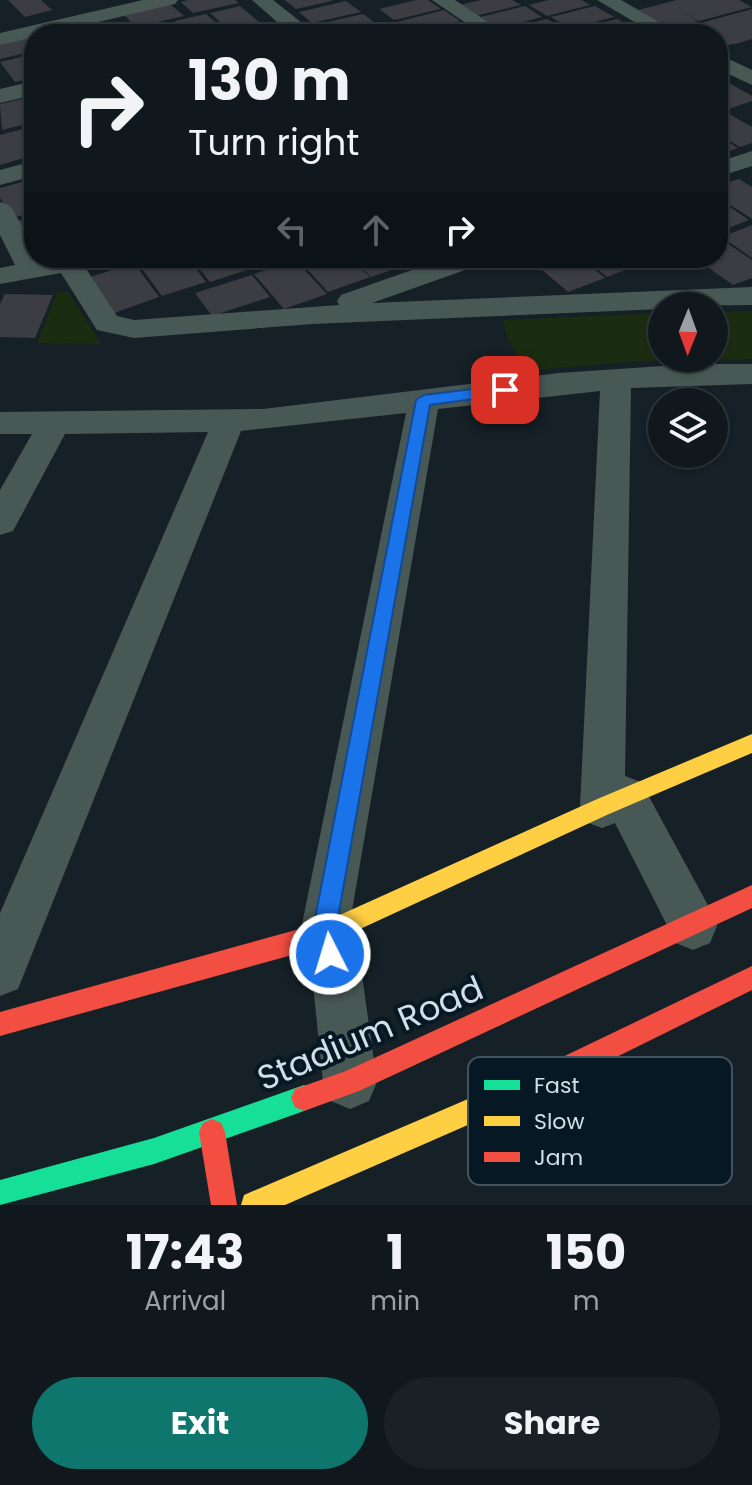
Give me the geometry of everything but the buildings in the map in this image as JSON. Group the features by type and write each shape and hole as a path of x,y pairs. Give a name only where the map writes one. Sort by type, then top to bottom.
{"main road":[{"path":"0,1024 324,934 613,802 752,743"},
{"name":"Stadium Road","path":"0,1193 154,1151 350,1082 693,926 752,896"},
{"path":"589,1057 752,978"},
{"path":"254,1205 468,1112"},
{"path":"212,1132 224,1205"}],"street":[{"path":"0,29 70,9 122,0"},
{"path":"65,24 168,0"},
{"path":"262,0 292,24"},
{"path":"442,0 480,24"},
{"path":"615,4 646,3"},
{"path":"615,4 652,24"},
{"path":"0,39 24,33"},
{"path":"728,60 752,53"},
{"path":"728,67 752,79"},
{"path":"0,96 24,90"},
{"path":"728,166 752,158"},
{"path":"0,178 24,171"},
{"path":"0,210 24,256"},
{"path":"0,276 44,268"},
{"path":"69,268 107,323 134,329 313,315 752,296"},
{"path":"313,315 444,268"},
{"path":"0,423 263,420 616,379 752,374"},
{"path":"616,379 613,802 693,926"},
{"path":"350,1082 337,975 324,934 424,400"},
{"path":"0,971 229,420"},
{"path":"3,510 55,423"}],"green space":[{"path":"58,291 68,292 101,344 37,343"},
{"path":"752,311 752,359 728,360 728,312"},
{"path":"648,314 648,361 525,371 507,337 503,320"}],"traffic: fast":[{"path":"0,1193 154,1151 304,1098"}],"traffic: slow":[{"path":"303,940 324,934 602,807 752,743"},
{"path":"254,1205 468,1112"}],"traffic: jam":[{"path":"304,1098 350,1082 752,896"},
{"path":"0,1024 303,940"},
{"path":"590,1057 752,978"},
{"path":"212,1132 224,1205"}],"route":[{"path":"330,954 324,934 424,400 505,390"}]}
